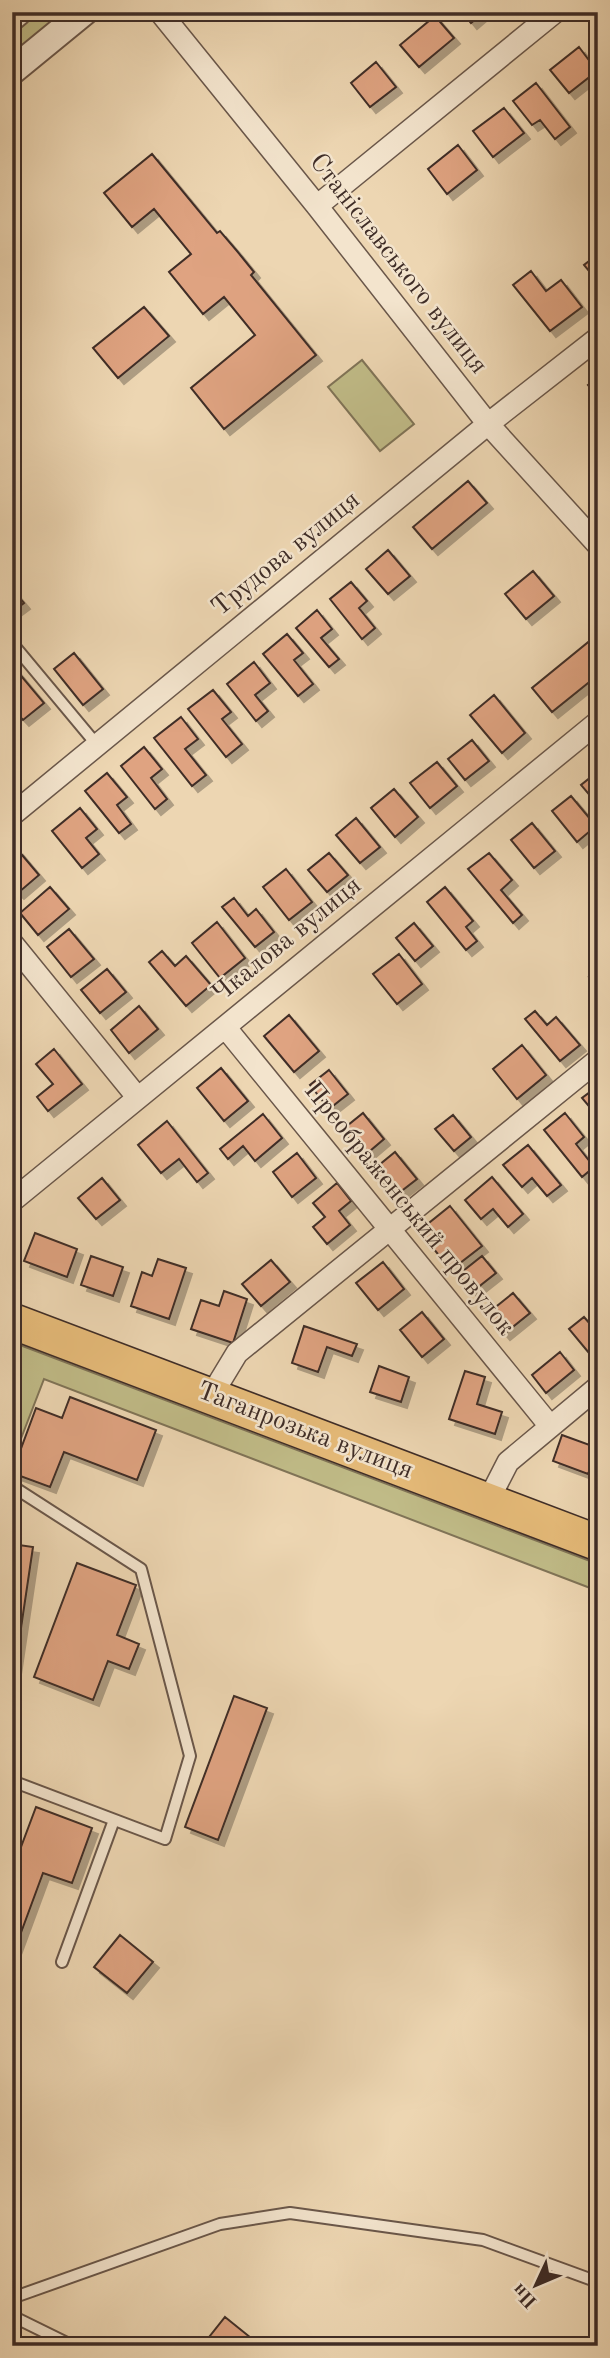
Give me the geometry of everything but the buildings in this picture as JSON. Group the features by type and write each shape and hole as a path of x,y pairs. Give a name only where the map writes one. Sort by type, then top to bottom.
{"highway":[{"name":"Таганрозька вулиця","path":"12,1321 598,1543"}],"street":[{"path":"12,17 18,12"},
{"path":"12,71 84,12"},
{"name":"Станіславського вулиця","path":"160,12 488,424 598,545"},
{"path":"317,206 555,12"},
{"name":"Трудова вулиця","path":"12,815 488,424 598,338"},
{"name":"Чкалова вулиця","path":"12,1201 598,722"},
{"path":"12,943 138,1098"},
{"name":"Преображенський провулок","path":"225,1027 550,1426"},
{"path":"211,1395 237,1353 598,1060"},
{"path":"488,1501 508,1462 598,1387"}],"lane":[{"path":"12,643 97,745"},
{"path":"12,1486 141,1569 190,1756 165,1839 12,1781"},
{"path":"62,1962 114,1820"},
{"path":"12,2298 220,2224 290,2213 483,2240 598,2282"},
{"path":"12,2316 73,2346"}],"shaded area":[{"path":"29,12 71,12 12,60 12,26"},
{"path":"362,360 414,424 380,451 328,387"},
{"path":"12,1342 598,1564 598,1591 44,1379 15,1454 12,1453"}]}
